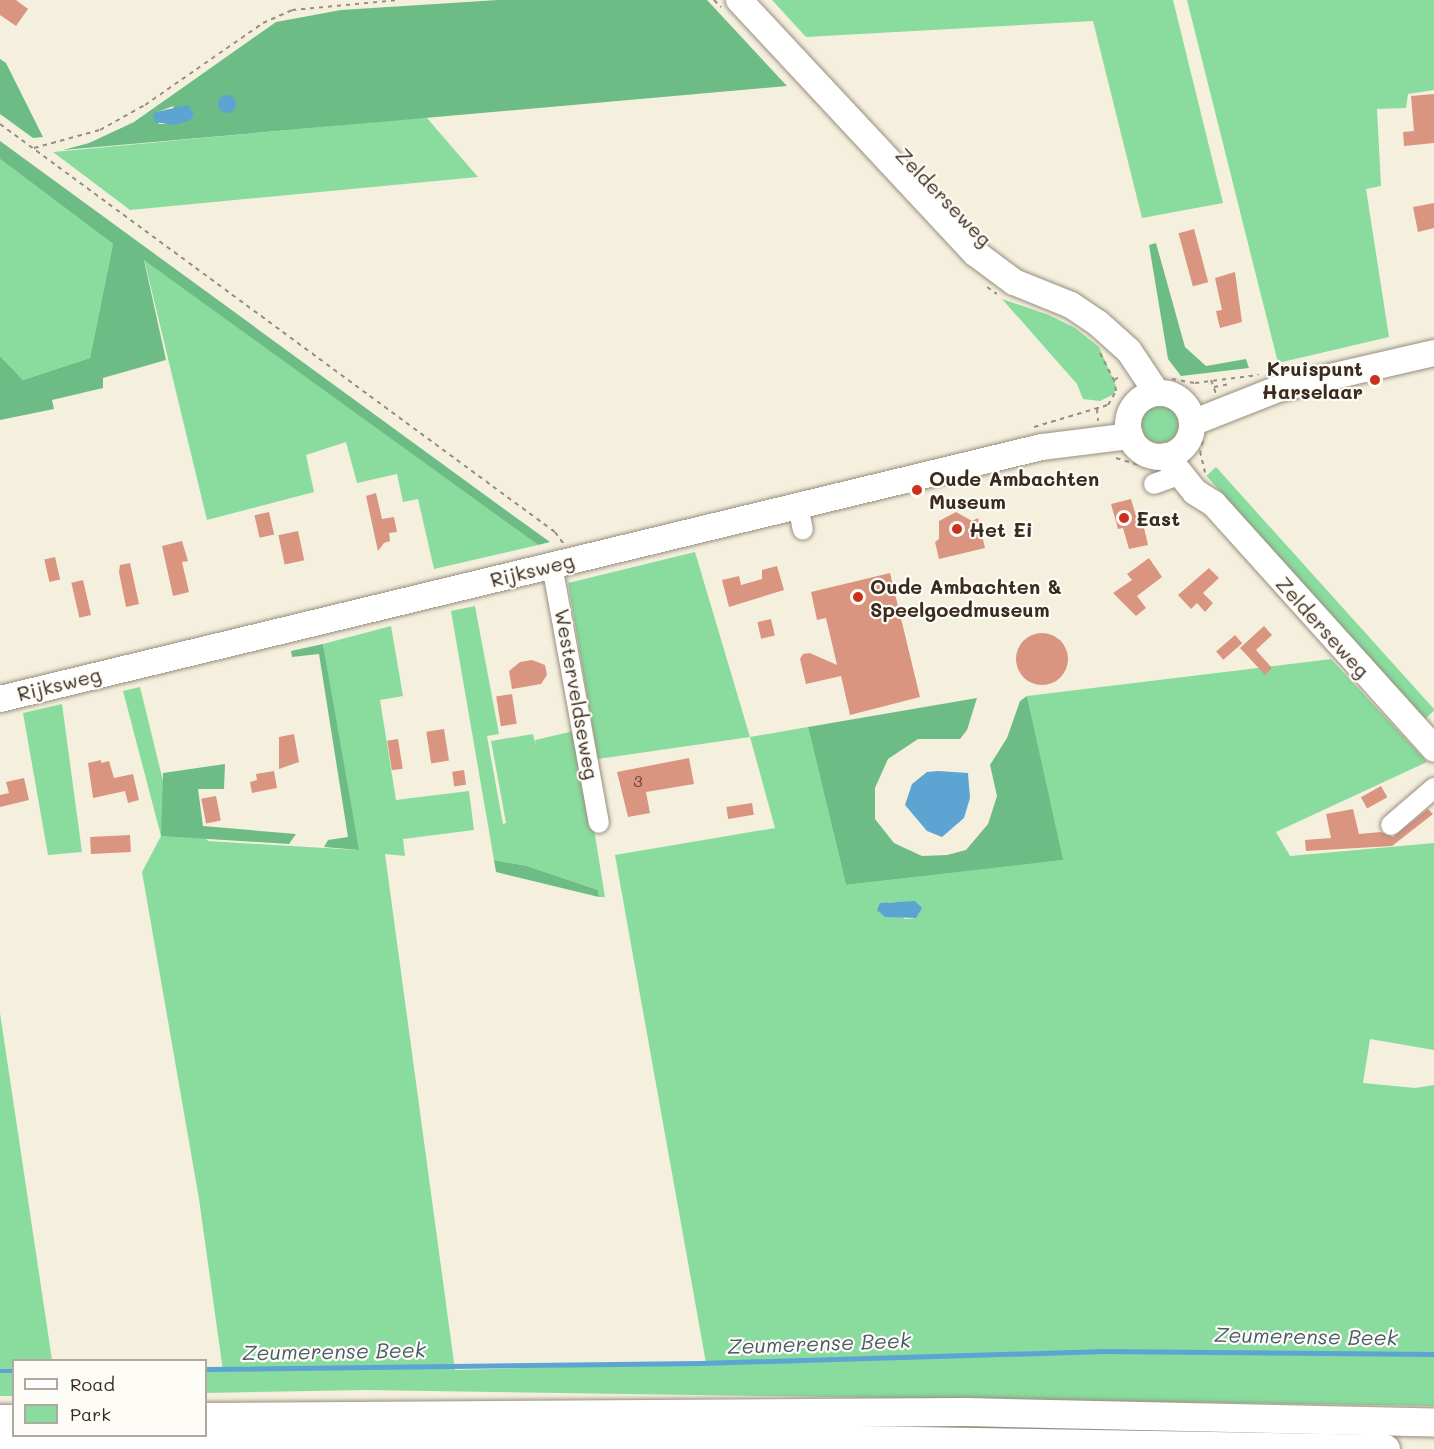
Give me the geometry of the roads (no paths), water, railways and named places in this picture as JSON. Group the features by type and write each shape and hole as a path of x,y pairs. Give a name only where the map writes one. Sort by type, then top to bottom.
{"highway":[{"path":"207,1417 966,1413 1434,1423"},
{"path":"0,1446 601,1439 1386,1449"}],"main road":[{"name":"Zelderseweg","path":"739,0 981,259 1014,282 1071,305 1114,340 1139,412"},
{"path":"1189,414 1236,394 1260,395 1434,353"},
{"path":"1178,398 1189,414 1190,436 1176,460 1141,451 1139,412 1178,398"},
{"name":"Rijksweg","path":"0,699 798,505 1064,443 1139,412"},
{"name":"Zelderseweg","path":"1176,460 1434,748"}],"street":[{"path":"1154,484 1176,460"},
{"path":"798,505 803,530"},
{"name":"Westerveldseweg","path":"563,562 599,824"},
{"path":"1390,825 1434,788"}],"water":[{"path":"227,95 233,98 236,104 233,110 227,113 221,110 218,104 221,98"},
{"path":"188,105 194,115 189,121 174,125 155,122 153,115 156,112"},
{"path":"927,772 968,773 970,798 964,818 942,837 927,831 905,805 912,784"},
{"path":"915,901 922,908 916,918 885,917 877,910 880,903"}],"waterway":[{"name":"Zeumerense Beek","path":"207,1369 700,1363 1098,1351 1434,1354"},
{"name":"Zeumerense Beek","path":"0,1371 12,1371"}],"place":[{"name":"Kruispunt Harselaar","path":"1375,380"},
{"name":"Oude Ambachten Museum","path":"917,490"},
{"name":"East","path":"1124,518"},
{"name":"Het Ei","path":"957,529"},
{"name":"Oude Ambachten & Speelgoedmuseum","path":"858,597"}]}
